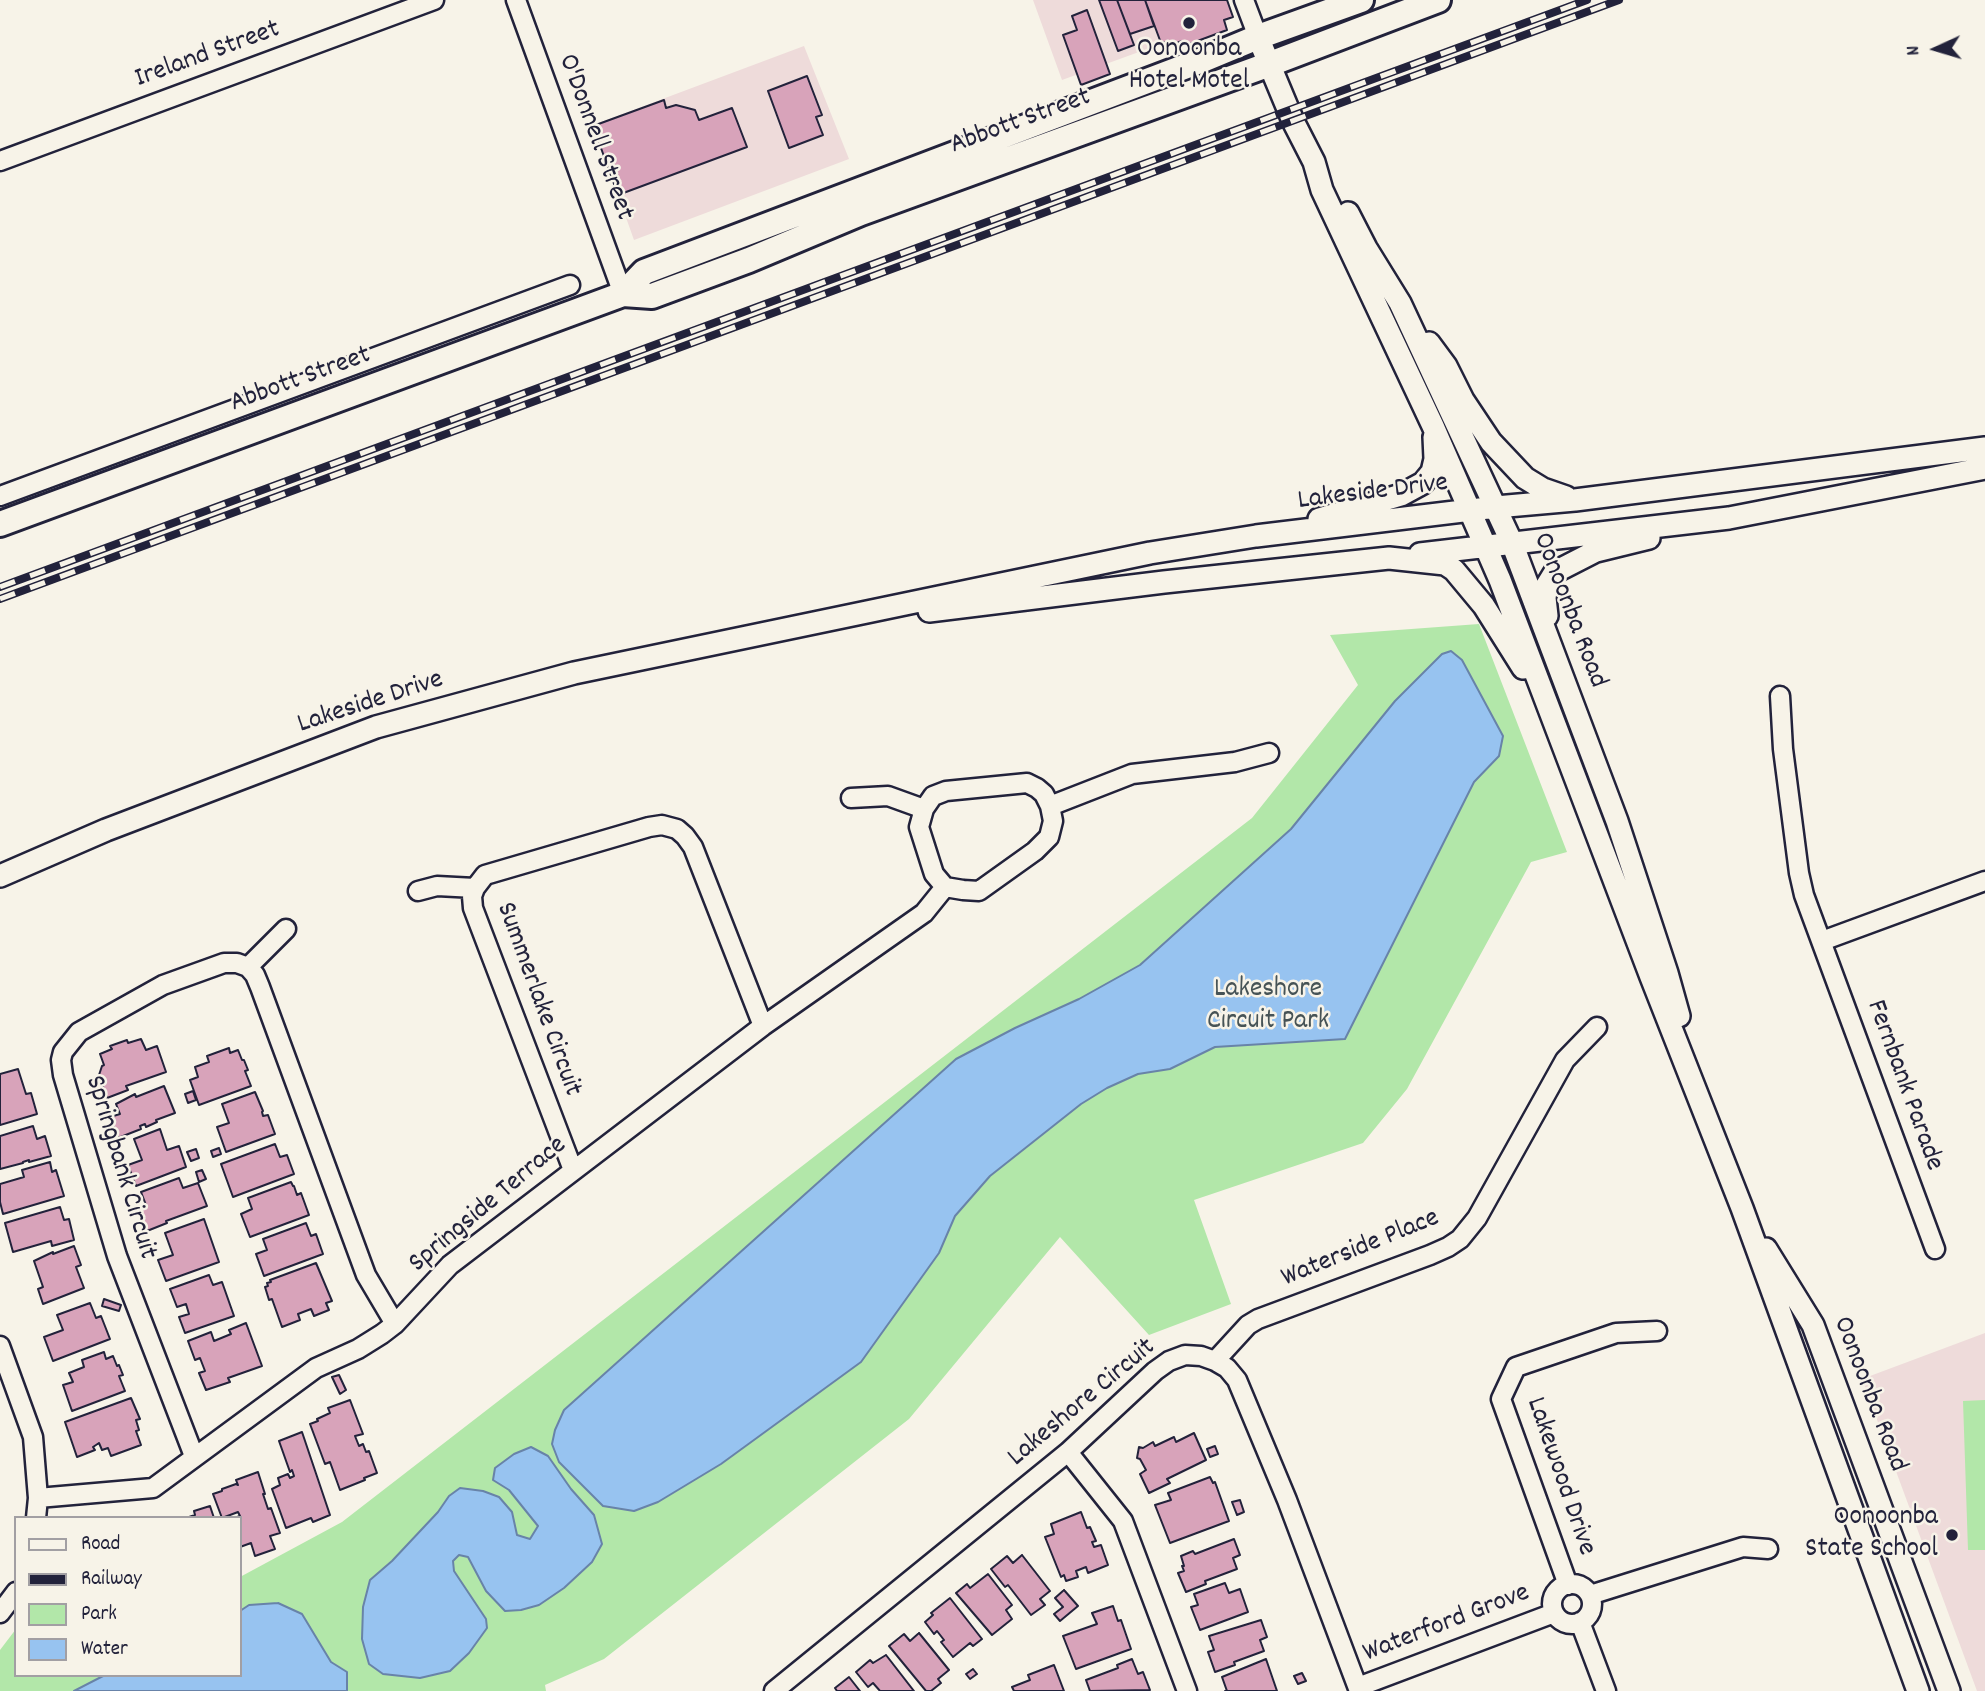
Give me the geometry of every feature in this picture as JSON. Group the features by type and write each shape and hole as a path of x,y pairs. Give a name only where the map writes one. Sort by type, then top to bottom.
{"main road":[{"name":"Abbott Street","path":"623,294 644,272 1361,0"},
{"name":"Abbott Street","path":"0,524 623,294 652,296 749,260 861,213 1438,0"}],"street":[{"name":"Ireland Street","path":"0,162 434,0"},
{"name":"O'Donnell Street","path":"516,0 623,294"},
{"path":"1244,0 1258,37"},
{"name":"Oonoonba Road","path":"1258,37 1293,121 1314,162 1322,190 1486,545 1742,1208 1918,1691"},
{"name":"Oonoonba Road","path":"1314,162 1332,181 1366,248 1400,303 1512,543 1617,821 1667,973 1704,1109"},
{"name":"Abbott Street","path":"0,496 569,285"},
{"path":"1400,303 1446,366 1463,400 1491,442 1525,478 1543,489 1575,500"},
{"path":"520,304 530,329"},
{"path":"377,357 386,382"},
{"path":"226,413 236,437"},
{"path":"1256,536 1401,495 1423,483 1432,472 1435,459 1433,426"},
{"name":"Lakeside Drive","path":"0,876 106,830 376,727 574,673 1150,553 1256,536 1575,500 1985,448"},
{"path":"89,463 97,488"},
{"name":"Lakeside Drive","path":"773,631 1164,582 1729,518 1985,468"},
{"path":"1551,641 1545,598 1547,585 1555,572 1596,551 1729,518"},
{"name":"Lakeside Drive","path":"1389,558 1445,564 1454,570 1484,606 1514,652 1562,741"},
{"name":"Fernbank Parade","path":"1780,696 1783,749 1804,895 1935,1250"},
{"path":"1050,806 1132,774 1235,762 1269,753"},
{"path":"1027,783 1044,794 1053,821 1049,837 1035,851 979,891 963,890 945,887 934,874 919,827 924,808 933,796 946,791 1027,783"},
{"path":"851,798 888,796 924,808"},
{"name":"Summerlake Circuit","path":"573,1170 473,908 472,896 485,875 649,827 662,825 677,829 693,847 763,1026"},
{"path":"1822,941 1985,881"},
{"name":"Summerlake Circuit","path":"418,891 437,886 475,888"},
{"name":"Springside Terrace","path":"38,1498 153,1488 316,1368 358,1349 395,1324 450,1265 763,1026 924,913 945,887"},
{"path":"286,929 248,967 260,987 366,1275 395,1324"},
{"name":"Springbank Circuit","path":"194,1456 117,1256 63,1075 61,1060 63,1052 79,1032 163,985 224,963 237,963 248,967"},
{"name":"Waterside Place","path":"1215,1361 1248,1325 1258,1319 1430,1255 1460,1239 1477,1218 1565,1060 1597,1027"},
{"name":"Oonoonba Road","path":"1742,1208 1813,1325 1949,1691"},
{"name":"Lakewood Drive","path":"1568,1585 1501,1399 1516,1367 1616,1333 1657,1331"},
{"path":"0,1346 33,1437 38,1498 36,1516"},
{"name":"Lakeshore Circuit","path":"774,1691 1068,1452 1155,1371 1169,1361 1185,1355 1201,1356 1215,1361"},
{"path":"1215,1361 1227,1368 1237,1380 1291,1512 1358,1689"},
{"path":"1068,1452 1123,1521 1187,1691"},
{"path":"1590,1595 1743,1547 1768,1549"},
{"path":"1568,1585 1579,1586 1590,1595 1589,1614 1580,1622 1567,1623 1554,1613 1553,1599 1556,1592 1568,1585"},
{"path":"0,1613 14,1595"},
{"name":"Waterford Grove","path":"1358,1689 1554,1613"},
{"path":"1580,1622 1606,1691"}],"shaded area":[{"path":"1033,0 1216,0 1224,21 1062,80"},
{"path":"804,46 849,159 634,240 593,125"},
{"name":"Oonoonba State School","path":"1985,1333 1985,1691 1977,1691 1862,1379"}],"green space":[{"name":"Lakeshore Circuit Park","path":"1479,624 1567,852 1531,862 1407,1089 1363,1143 1194,1200 1231,1304 1149,1335 1060,1237 909,1419 604,1659 545,1685 546,1691 0,1691 0,1650 14,1632 14,1677 242,1677 242,1576 342,1522 1252,818 1358,685 1330,635"},
{"path":"1985,1400 1985,1550 1968,1550 1963,1401"}],"water":[{"path":"1451,651 1462,660 1503,736 1499,756 1474,782 1345,1039 1215,1047 1170,1069 1138,1074 1081,1104 990,1176 955,1216 939,1253 861,1362 721,1464 658,1502 634,1511 603,1506 559,1462 552,1444 564,1410 956,1059 1079,999 1140,965 1291,829 1395,701 1442,654"},
{"path":"531,1447 548,1456 571,1489 594,1515 602,1544 592,1562 564,1588 539,1605 505,1611 486,1591 468,1557 459,1555 453,1561 454,1571 486,1619 487,1628 469,1653 450,1671 420,1678 383,1674 369,1664 362,1639 363,1607 370,1580 392,1561 438,1512 449,1496 460,1488 483,1491 499,1497 512,1512 517,1535 530,1539 538,1526 509,1490 493,1480 495,1468 514,1454"},
{"path":"278,1603 302,1614 331,1662 347,1672 347,1691 74,1691 101,1677 242,1677 242,1610 249,1605"}],"building":[{"path":"1099,0 1117,0 1134,45 1118,51"},
{"path":"1117,0 1145,0 1154,26 1130,34"},
{"name":"Oonoonba Hotel Motel","path":"1145,0 1227,0 1233,17 1224,20 1227,30 1184,46 1182,41 1166,47 1164,42 1161,43"},
{"path":"1087,10 1110,74 1081,85 1063,35 1077,30 1072,16"},
{"path":"807,76 822,115 816,117 823,135 789,148 768,91"},
{"path":"664,100 666,108 676,105 695,110 699,120 732,108 747,147 618,195 593,126"},
{"path":"141,1039 146,1050 157,1046 166,1072 126,1086 128,1090 107,1098 99,1075 104,1065 100,1054 112,1049 110,1046 127,1040 128,1043"},
{"path":"229,1048 230,1053 238,1050 244,1060 251,1086 199,1105 190,1080 198,1077 195,1067 209,1062 207,1056"},
{"path":"18,1069 26,1094 31,1093 37,1114 0,1125 0,1074"},
{"path":"164,1086 175,1113 146,1127 145,1124 140,1126 141,1129 118,1138 110,1117 120,1114 116,1104 135,1094 136,1097"},
{"path":"193,1091 196,1100 188,1103 185,1094"},
{"path":"255,1092 263,1116 268,1115 275,1134 226,1152 217,1127 229,1123 222,1104"},
{"path":"33,1126 37,1139 45,1136 51,1156 0,1169 0,1136"},
{"path":"160,1129 167,1150 179,1146 186,1167 136,1186 128,1165 142,1160 134,1139"},
{"path":"275,1144 280,1157 287,1155 294,1174 233,1197 221,1164"},
{"path":"219,1148 221,1154 213,1157 211,1151"},
{"path":"196,1149 199,1158 191,1161 187,1152"},
{"path":"50,1162 52,1172 56,1170 64,1196 3,1214 0,1184 24,1177 22,1170"},
{"path":"202,1170 206,1179 199,1182 196,1172"},
{"path":"179,1178 183,1188 198,1183 207,1206 147,1231 138,1208 146,1205 141,1192"},
{"path":"291,1182 297,1195 301,1193 309,1215 250,1237 241,1214 252,1209 248,1198"},
{"path":"60,1207 64,1220 69,1219 74,1240 52,1246 51,1241 13,1252 5,1223"},
{"path":"204,1219 219,1262 166,1281 158,1260 173,1255 165,1233"},
{"path":"306,1223 311,1236 316,1234 323,1254 264,1276 256,1254 267,1250 263,1239"},
{"path":"74,1246 81,1265 76,1267 84,1288 43,1304 38,1289 43,1287 34,1261"},
{"path":"316,1263 332,1301 326,1303 329,1310 314,1316 311,1309 298,1314 300,1320 282,1327 272,1299 269,1300 265,1287 268,1286 267,1283"},
{"path":"209,1275 213,1285 222,1282 234,1316 185,1333 179,1317 189,1314 186,1304 177,1307 170,1289"},
{"path":"104,1299 121,1305 119,1311 102,1306"},
{"path":"90,1303 96,1318 101,1316 110,1339 53,1361 44,1337 63,1330 57,1315"},
{"path":"246,1323 262,1366 228,1378 230,1382 206,1390 199,1373 205,1371 200,1358 195,1360 188,1341 211,1332 214,1341 231,1334 229,1330"},
{"path":"104,1352 106,1359 113,1356 117,1366 119,1365 123,1375 119,1376 125,1391 72,1411 63,1385 73,1382 69,1373 84,1367 82,1360"},
{"path":"339,1375 346,1390 340,1394 332,1377"},
{"path":"131,1398 140,1419 136,1420 139,1430 136,1431 141,1445 111,1456 108,1448 102,1450 99,1443 93,1447 95,1450 77,1457 65,1422"},
{"path":"350,1400 363,1434 355,1436 359,1446 363,1444 366,1452 369,1451 377,1473 340,1490 330,1462 325,1464 310,1424 330,1413 328,1408"},
{"path":"302,1432 330,1515 313,1522 311,1518 286,1528 272,1489 280,1485 278,1478 288,1474 290,1478 294,1476 292,1470 290,1472 279,1441"},
{"path":"1194,1433 1206,1460 1167,1479 1170,1483 1149,1493 1140,1474 1146,1470 1137,1458 1139,1447 1143,1448 1153,1442 1155,1446 1174,1437 1176,1442"},
{"path":"1215,1446 1218,1454 1210,1457 1207,1449"},
{"path":"258,1472 268,1509 271,1508 280,1533 270,1536 275,1549 255,1556 251,1543 242,1546 242,1516 238,1512 221,1516 213,1494 238,1485 236,1480"},
{"path":"1210,1477 1213,1483 1215,1482 1229,1521 1170,1543 1155,1505 1171,1500 1168,1493"},
{"path":"1240,1500 1244,1512 1237,1515 1232,1502"},
{"path":"210,1506 213,1516 192,1516 195,1515 194,1511"},
{"path":"1081,1512 1096,1541 1092,1542 1094,1547 1101,1545 1108,1565 1088,1573 1086,1567 1076,1571 1078,1577 1066,1581 1064,1575 1061,1577 1045,1537 1054,1534 1051,1524"},
{"path":"1234,1539 1240,1555 1233,1558 1237,1569 1205,1581 1206,1584 1186,1592 1178,1573 1184,1571 1181,1556 1193,1551 1195,1554"},
{"path":"1022,1555 1050,1591 1040,1599 1045,1605 1031,1615 1008,1585 1005,1587 991,1569 1007,1556 1013,1563"},
{"path":"988,1574 1012,1605 1006,1610 1012,1619 992,1635 956,1593 967,1584 970,1588"},
{"path":"1225,1583 1229,1593 1240,1589 1248,1612 1200,1630 1191,1607 1198,1605 1194,1594"},
{"path":"1064,1590 1078,1606 1060,1621 1054,1614 1063,1607 1055,1598"},
{"path":"950,1598 982,1639 973,1646 970,1643 953,1657 941,1642 944,1640 937,1631 934,1634 925,1622 933,1615 931,1613"},
{"path":"1113,1606 1131,1649 1076,1669 1063,1636 1097,1624 1092,1613"},
{"path":"1261,1620 1267,1637 1260,1640 1264,1651 1215,1672 1208,1652 1214,1650 1209,1636"},
{"path":"919,1633 949,1670 938,1679 941,1683 931,1691 926,1691 889,1646 904,1634 910,1641"},
{"path":"886,1655 914,1691 880,1691 873,1683 868,1687 856,1672 870,1660 873,1663"},
{"path":"1132,1659 1138,1674 1143,1672 1150,1690 1090,1691 1086,1680 1118,1668 1117,1665"},
{"path":"1266,1659 1277,1691 1227,1691 1222,1677"},
{"path":"1054,1665 1064,1691 1014,1691 1012,1687 1030,1680 1028,1675"},
{"path":"973,1669 977,1674 970,1679 966,1674"},
{"path":"1302,1673 1306,1681 1298,1684 1294,1676"},
{"path":"849,1677 860,1691 837,1691 835,1688"}],"railway":[{"path":"0,587 1587,0"},
{"path":"0,599 1619,0"}],"place":[{"name":"Oonoonba Hotel Motel","path":"1189,23"},
{"name":"Oonoonba State School","path":"1952,1535"}]}
